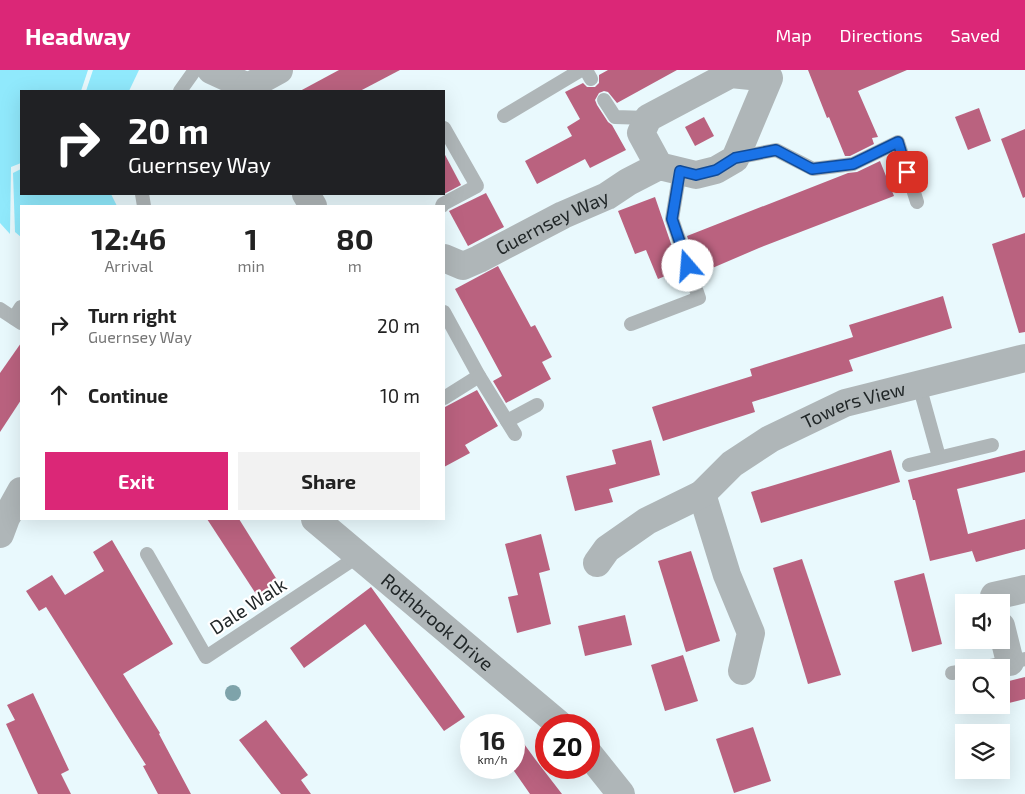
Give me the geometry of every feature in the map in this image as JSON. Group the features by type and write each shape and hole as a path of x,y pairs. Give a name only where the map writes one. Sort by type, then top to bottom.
{"street":[{"path":"211,70 250,89 279,70"},
{"path":"731,74 770,74 735,158 716,170 696,175 670,169 641,133 648,118 731,74"},
{"name":"Guernsey Way","path":"445,258 463,266 563,215 606,196 628,182 670,169"},
{"name":"Towers View","path":"597,563 606,549 647,520 702,494 732,464 770,438 845,404 1025,358"},
{"path":"0,534 6,518 20,493"},
{"path":"702,494 727,575 751,633 742,671"},
{"name":"Rothbrook Drive","path":"316,520 547,714"},
{"path":"1002,594 1025,588"},
{"path":"1010,645 1017,660"},
{"path":"600,768 620,794"}],"lane":[{"path":"181,90 195,70"},
{"path":"504,116 586,73"},
{"path":"604,100 615,117 648,118"},
{"path":"442,205 477,186 445,130"},
{"path":"735,158 776,150 812,169 853,164 898,142 917,202"},
{"path":"631,324 699,298 672,219 670,169"},
{"path":"0,309 19,316"},
{"path":"445,314 479,376 515,434"},
{"path":"445,397 479,376"},
{"path":"919,385 939,457"},
{"path":"507,421 537,405"},
{"path":"909,465 992,445"},
{"name":"Dale Walk","path":"147,554 206,657 360,555"}],"shaded area":[{"path":"0,70 88,70 81,90 20,90 20,163 11,167 10,234 0,223"},
{"path":"93,70 139,70 129,90 86,90"},
{"path":"20,170 20,195 112,195 116,205 20,205 20,236 15,232 13,173"}],"building":[{"path":"339,70 400,70 362,90 302,90"},
{"path":"608,70 677,70 617,103 608,92 599,93 595,100 597,105 612,125 626,150 590,168 585,159 537,184 525,161 572,136 567,127 580,119 565,92 583,83 587,87 595,87 599,83 599,75"},
{"path":"808,70 907,70 858,91 878,137 872,138 874,144 850,156 845,156 829,117 827,118"},
{"path":"979,108 991,141 968,150 955,117"},
{"path":"704,117 714,136 695,146 685,127"},
{"path":"1025,129 1025,197 1023,198 1001,139"},
{"path":"445,155 461,185 445,193"},
{"path":"880,161 894,196 759,248 703,272 699,262 696,263 687,236 848,173 857,172"},
{"path":"486,193 504,227 468,246 449,211"},
{"path":"655,197 680,270 658,279 646,250 635,254 618,211"},
{"path":"1025,233 1025,332 1019,333 992,244"},
{"path":"498,266 531,327 535,325 552,357 542,362 551,379 506,403 493,381 502,376 455,289"},
{"path":"943,296 952,328 849,360 853,371 752,402 755,412 663,441 652,407 752,376 750,369 853,337 849,325"},
{"path":"20,344 20,402 0,432 0,373"},
{"path":"477,390 498,426 465,445 470,453 445,466 445,407"},
{"path":"651,440 660,475 609,489 613,502 575,511 566,476 616,464 612,450"},
{"path":"891,450 900,482 761,523 751,492"},
{"path":"1025,450 1025,472 957,489 968,534 1025,519 1025,549 976,562 971,548 972,551 930,561 915,500 913,500 908,480"},
{"path":"208,520 240,520 279,583 258,597"},
{"path":"541,534 550,570 539,573 551,624 517,633 508,597 518,595 505,544"},
{"path":"112,540 173,644 123,674 160,733 191,794 158,794 143,766 146,765 46,607 39,611 26,591 52,575 65,595 104,571 93,552"},
{"path":"691,551 720,641 686,652 658,561"},
{"path":"802,559 841,675 808,684 773,568"},
{"path":"924,573 942,644 912,652 894,581"},
{"path":"371,587 463,714 460,714 460,720 444,731 365,624 304,668 290,648"},
{"path":"625,615 632,645 585,656 578,626"},
{"path":"683,655 698,701 665,711 651,665"},
{"path":"1025,677 1025,699 1010,703 1010,681"},
{"path":"33,693 69,770 61,774 71,794 38,794 6,724 15,720 7,705"},
{"path":"266,720 308,775 301,780 311,794 281,794 239,740"},
{"path":"753,727 771,781 734,793 716,739"},
{"path":"525,745 535,759 535,779 550,779 562,794 530,794 520,779 525,779"}],"route":[{"path":"688,266 672,219 680,171 696,175 716,170 735,158 776,150 812,169 853,164 898,142 907,172"}]}
